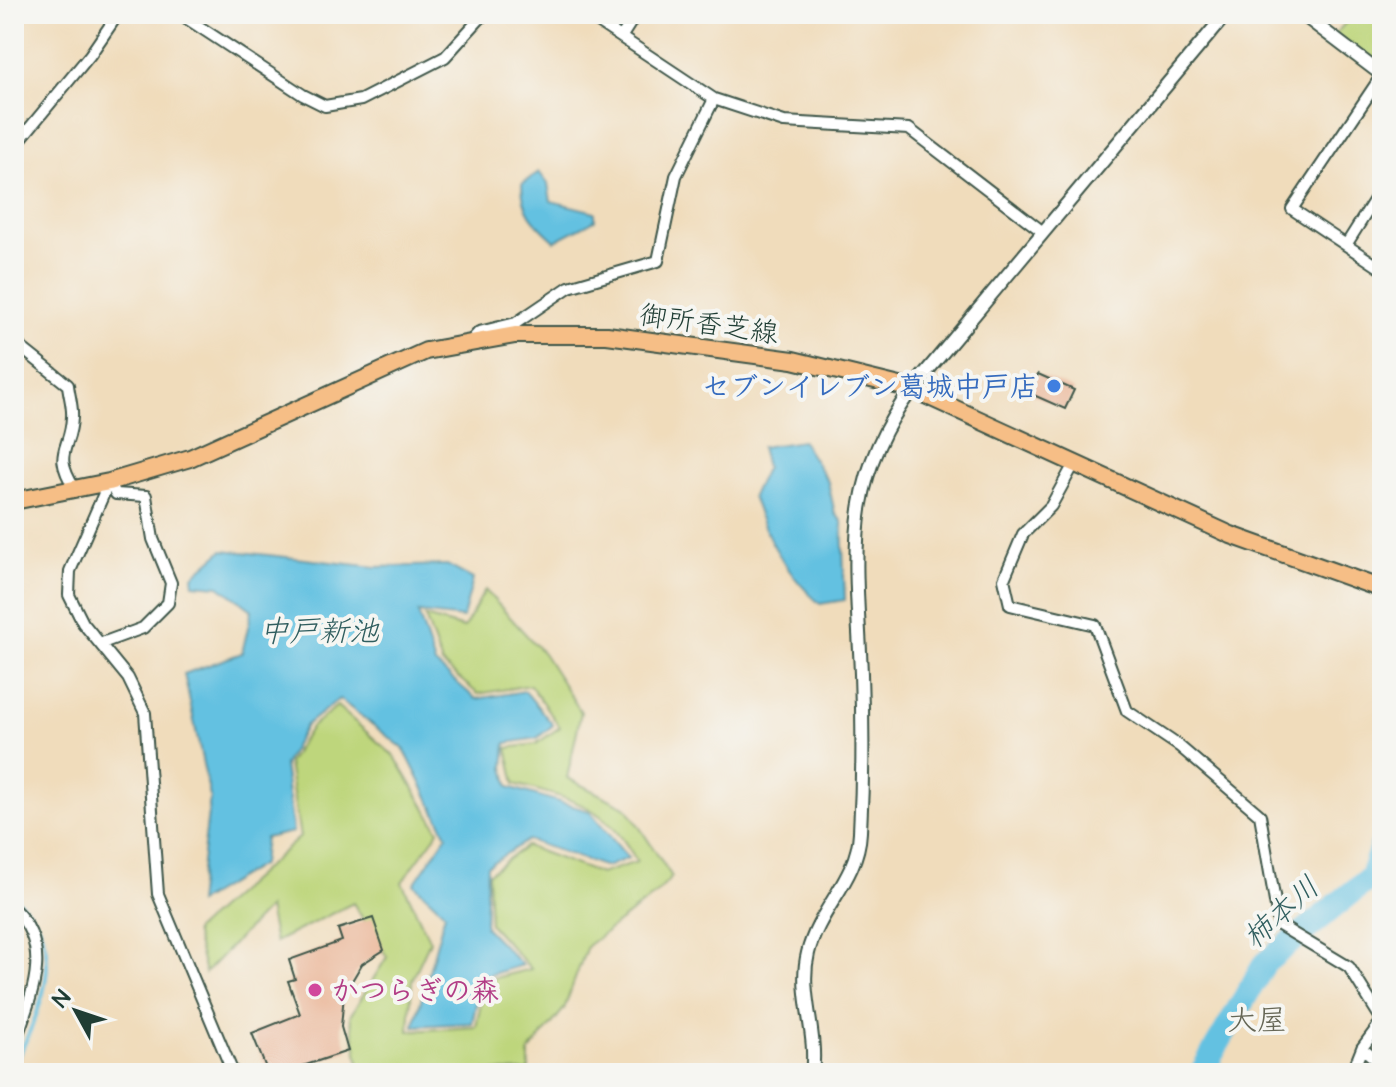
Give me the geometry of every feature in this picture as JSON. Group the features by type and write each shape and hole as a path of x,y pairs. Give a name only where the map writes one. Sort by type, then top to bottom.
{"main road":[{"name":"御所香芝線","path":"14,501 109,482 190,458 426,351 469,343 522,327 777,358 912,389 1231,535 1382,589"}],"street":[{"path":"14,147 90,55 118,14"},
{"path":"180,14 303,95 325,106 361,100 445,57 484,14"},
{"path":"586,14 714,99 784,122 909,129 1043,232"},
{"path":"622,36 636,14"},
{"path":"812,1073 814,1043 806,1003 806,964 817,925 853,866 860,833 862,705 856,529 872,458 891,420 912,389 1226,14"},
{"path":"1302,14 1382,75 1292,209 1382,269"},
{"path":"522,327 569,287 658,261 676,176 714,99"},
{"path":"1346,245 1382,188"},
{"path":"14,342 68,385 73,418 63,448 64,472 75,489"},
{"path":"1075,462 1051,506 1023,534 1004,579 1010,605 1095,625 1127,711 1179,746 1260,815 1279,925 1349,967 1382,1020 1362,1048 1352,1073"},
{"path":"102,643 143,628 168,603 171,583 153,539 146,496 116,494 109,482"},
{"path":"109,482 70,571 69,595 83,623 128,678 145,713 158,894 233,1073"},
{"path":"14,909 32,931 38,948 38,969 14,1045"},
{"path":"1362,1048 1382,1065"}],"green space":[{"path":"1354,14 1382,14 1382,71 1334,35"},
{"path":"485,590 543,653 581,712 567,778 627,808 672,877 656,894 587,946 564,1009 529,1052 529,1071 361,1073 350,1016 387,957 353,903 275,942 268,908 205,973 194,931 300,837 288,763 311,727 337,706 395,757 439,831 402,882 430,941 412,980 409,1031 476,1027 486,980 531,969 490,924 488,874 526,846 600,874 637,862 613,827 586,807 515,784 507,748 536,744 560,727 530,685 478,694 442,664 425,617 464,628"}],"water":[{"path":"539,172 548,184 551,201 595,212 595,220 555,241 536,222 524,202 522,184"},
{"path":"802,441 828,482 835,514 842,521 845,600 820,604 797,581 771,541 752,496 766,467 761,447"},
{"name":"中戸新池","path":"223,550 376,567 447,565 473,579 463,618 418,613 435,664 476,699 525,691 553,725 537,738 506,743 504,768 509,787 589,811 628,858 606,867 528,840 487,866 485,927 522,965 482,977 472,1023 414,1026 445,913 414,884 447,835 404,749 339,699 306,725 284,765 293,832 265,838 262,864 197,903 210,797 184,674 242,653 252,610 219,586 194,584 193,576"}],"building":[{"path":"1038,374 1074,390 1065,409 1029,393"},
{"path":"373,918 384,950 362,964 344,994 341,1027 348,1051 303,1066 305,1073 268,1073 252,1033 300,1014 288,981 295,979 289,960 342,941 338,929"}],"waterway":[{"name":"柿本川","path":"1201,1073 1265,963 1371,877 1382,845"},
{"path":"14,897 32,916 43,936 47,957 41,1000 14,1067"}],"place":[{"name":"セブンイレブン葛城中戸店","path":"1054,386"},
{"name":"かつらぎの森","path":"315,990"}],"district":[{"name":"大屋","path":"1257,1020"}]}
